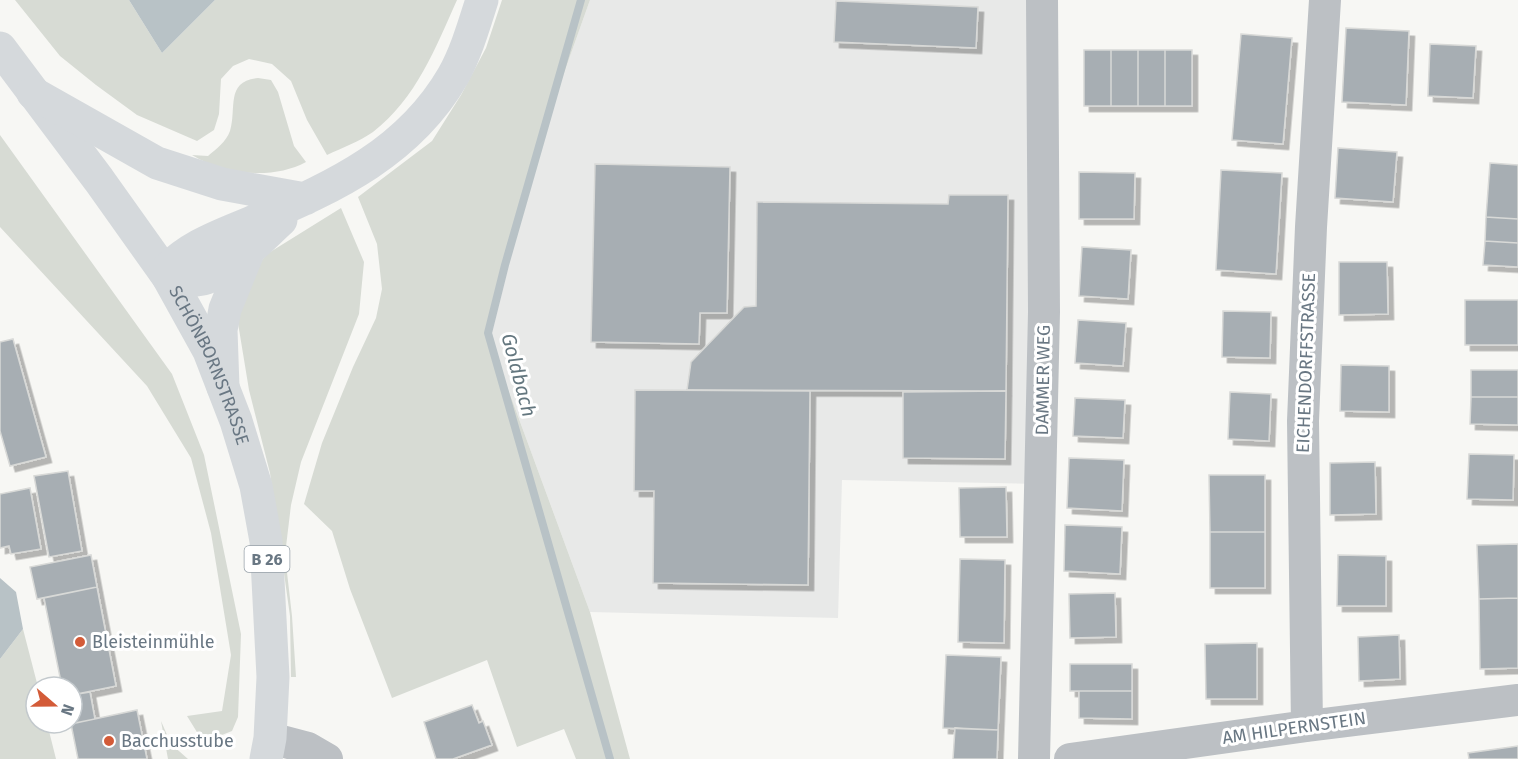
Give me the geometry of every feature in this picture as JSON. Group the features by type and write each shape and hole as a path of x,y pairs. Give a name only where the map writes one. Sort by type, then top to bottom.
{"main road":[{"path":"305,199 225,268 205,279 186,280 167,274 178,258 199,245 305,199 349,176 390,150 426,116 453,76 482,0"},
{"name":"SCHÖNBORNSTRASSE","path":"0,48 167,274 208,351 223,387 256,486 266,541 273,677 268,748"},
{"path":"33,93 157,163 222,184 305,199"},
{"path":"223,387 221,330 225,309 249,248"}],"street":[{"name":"DAMMER WEG","path":"1034,759 1044,312 1042,0"},
{"name":"EICHENDORFFSTRASSE","path":"1307,726 1303,421 1325,0"},
{"name":"AM HILPERNSTEIN","path":"1070,759 1518,700"},
{"path":"268,748 308,748 327,759"}],"shaded area":[{"path":"15,0 129,0 162,53 215,0 457,0 423,71 401,104 373,132 327,155 307,120 291,81 272,64 249,59 233,66 221,79 219,114 214,130 197,141 137,115 96,85 60,56"},
{"path":"129,0 215,0 162,53"},
{"path":"502,0 590,0 531,166 488,321 497,359 590,612 630,759 576,759 564,729 517,747 487,660 392,698 350,589 332,531 304,504 322,443 376,318 382,289 377,244 358,197 432,141 461,95 486,48"},
{"path":"590,0 1037,0 1037,484 842,480 838,618 590,612 497,359 488,321 531,166"},
{"path":"258,78 271,80 278,92 294,146 306,162 279,171 249,173 219,167 192,155 208,156 223,142 230,131 236,90 248,80"},
{"path":"0,135 172,374 204,455 241,634 238,717 232,731 222,735 200,737 187,716 222,711 231,655 211,533 191,458 147,386 0,227"},
{"path":"341,208 364,262 359,314 301,462 291,505 285,555 296,677 291,677 290,616 270,473 249,390 237,317 252,273 267,254"},
{"path":"0,578 16,592 23,629 0,659"},
{"path":"23,629 35,675 24,675 24,735 50,735 56,759 0,759 0,659"},
{"path":"161,721 171,744 188,759 168,759"}],"building":[{"path":"836,1 978,7 976,48 834,42"},
{"path":"1346,28 1409,31 1406,105 1342,102"},
{"path":"1241,34 1292,38 1283,144 1232,140"},
{"path":"1430,44 1476,46 1473,98 1428,96"},
{"path":"1084,50 1111,50 1111,106 1084,106"},
{"path":"1111,50 1138,50 1138,106 1111,106"},
{"path":"1138,50 1165,50 1165,106 1138,106"},
{"path":"1165,50 1192,50 1192,106 1165,106"},
{"path":"1338,148 1397,152 1393,202 1335,198"},
{"path":"1490,163 1518,165 1518,219 1486,217"},
{"path":"595,164 730,167 727,313 700,313 699,344 591,342"},
{"path":"1221,170 1282,173 1276,274 1216,270"},
{"path":"1079,172 1135,173 1134,219 1079,219"},
{"path":"949,195 1008,195 1006,391 687,390 691,362 744,307 756,306 757,202 948,204"},
{"path":"1486,217 1518,219 1518,243 1485,241"},
{"path":"1485,241 1518,243 1518,267 1483,265"},
{"path":"1082,247 1131,250 1128,299 1079,296"},
{"path":"1339,262 1387,262 1388,314 1339,315"},
{"path":"1465,300 1518,300 1518,345 1465,345"},
{"path":"1223,311 1271,312 1270,358 1222,357"},
{"path":"1078,320 1126,323 1123,366 1075,363"},
{"path":"13,339 46,457 10,466 0,431 0,342"},
{"path":"1341,365 1389,366 1389,412 1340,411"},
{"path":"1471,370 1518,370 1518,397 1471,397"},
{"path":"635,390 810,391 808,585 653,583 654,491 634,491"},
{"path":"1006,391 1005,459 903,458 903,392"},
{"path":"1230,392 1271,394 1269,441 1228,439"},
{"path":"1471,397 1518,397 1518,425 1470,424"},
{"path":"1075,398 1125,400 1123,438 1073,436"},
{"path":"1469,454 1514,455 1513,500 1467,499"},
{"path":"1069,458 1124,460 1122,511 1067,508"},
{"path":"1375,462 1376,514 1330,515 1330,463"},
{"path":"68,471 82,551 49,557 34,476"},
{"path":"1209,475 1265,475 1265,532 1210,532"},
{"path":"1006,487 1007,537 960,537 959,488"},
{"path":"30,488 41,549 11,554 9,546 0,548 0,494"},
{"path":"1065,525 1122,527 1120,574 1064,571"},
{"path":"1210,532 1265,532 1265,588 1210,588"},
{"path":"1518,544 1518,598 1479,599 1477,545"},
{"path":"91,555 97,587 37,599 30,567"},
{"path":"1338,555 1386,556 1386,606 1337,606"},
{"path":"960,559 1005,560 1004,643 958,642"},
{"name":"Bleisteinmühle","path":"97,587 116,686 84,693 84,675 60,675 44,598"},
{"path":"1115,593 1116,637 1070,638 1069,594"},
{"path":"1518,598 1518,668 1480,669 1479,599"},
{"path":"1399,635 1400,679 1359,681 1358,637"},
{"path":"1257,643 1257,699 1206,699 1205,644"},
{"path":"946,655 1001,657 998,730 943,728"},
{"path":"1070,664 1132,664 1132,691 1070,691"},
{"path":"1079,691 1132,691 1132,719 1079,718"},
{"path":"90,692 95,719 84,721 84,693"},
{"path":"472,705 479,723 483,721 492,745 453,759 436,759 424,722"},
{"name":"Bacchusstube","path":"137,710 147,759 78,759 73,735 84,735 84,721"},
{"path":"955,728 998,730 997,759 953,759"},
{"path":"1518,746 1518,759 1469,759 1468,753"}],"waterway":[{"name":"Goldbach","path":"581,0 505,265 488,333 610,759"}],"place":[{"name":"Bleisteinmühle","path":"80,642"},
{"name":"Bacchusstube","path":"109,741"}]}
